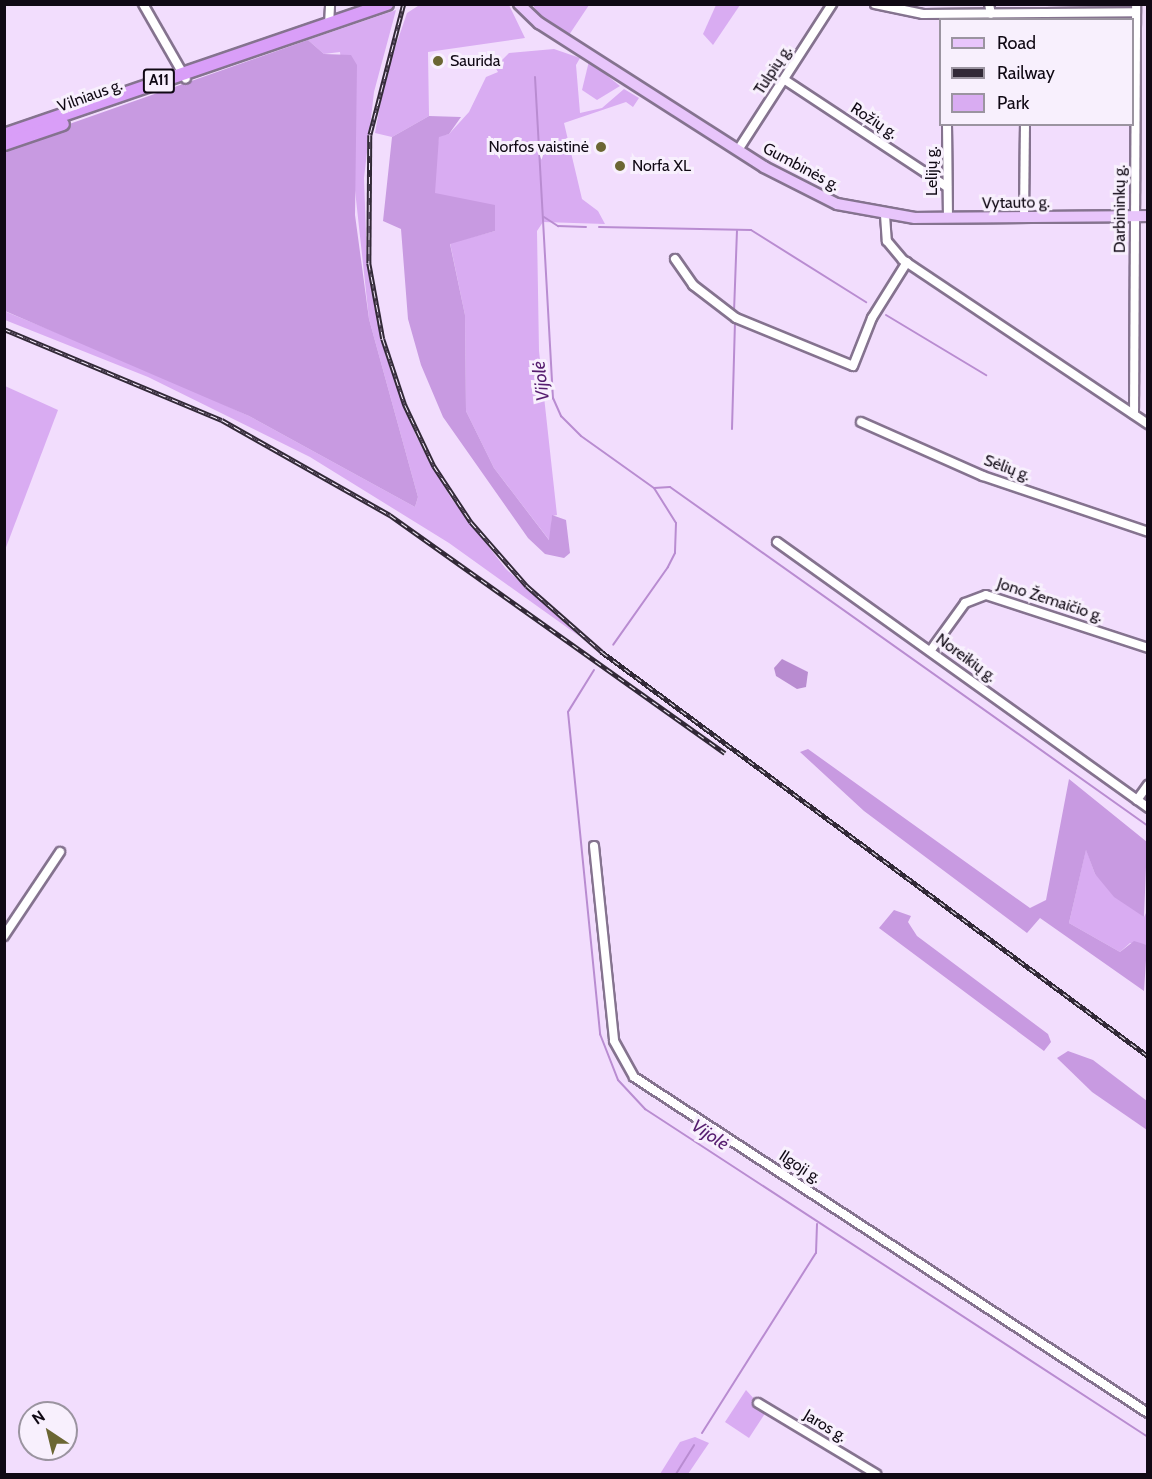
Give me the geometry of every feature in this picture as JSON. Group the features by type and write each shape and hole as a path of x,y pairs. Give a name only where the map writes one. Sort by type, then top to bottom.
{"highway":[{"name":"Vilniaus g.","path":"4,144 387,4"},
{"name":"Vilniaus g.","path":"4,135 185,76"}],"main road":[{"name":"Gumbinės g.","path":"519,4 538,23 738,150 814,195 885,215"},
{"path":"529,4 538,23"},
{"name":"Vytauto g.","path":"885,215 948,218 1148,216"}],"street":[{"path":"143,4 185,76"},
{"path":"329,25 330,4"},
{"name":"Tulpių g.","path":"738,150 832,4"},
{"path":"874,4 902,13 947,17 992,14 1026,16 1136,8"},
{"path":"989,4 992,14"},
{"name":"Darbininkų g.","path":"1134,414 1136,8"},
{"name":"Rožių g.","path":"785,80 948,187"},
{"name":"Lelijų g.","path":"947,126 948,218"},
{"path":"1024,218 1025,126"},
{"path":"885,215 887,241 907,262 1148,424"},
{"path":"675,260 693,285 736,318 853,366 872,318 907,262"},
{"name":"Sėlių g.","path":"861,422 983,476 1148,532"},
{"name":"Noreikių g.","path":"777,542 931,650 1148,808"},
{"name":"Jono Žemaičio g.","path":"931,650 964,603 986,595 1148,648"},
{"path":"1137,800 1148,785"},
{"name":"Ilgoji g.","path":"594,846 614,1041 634,1077 1148,1413"},
{"path":"4,936 60,852"},
{"name":"Jaros g.","path":"758,1403 876,1474"}],"green space":[{"path":"421,4 509,5 525,38 428,52 429,116 392,137 375,133 385,77 407,13"},
{"path":"533,5 589,5 569,35 539,16"},
{"path":"716,5 740,5 713,45 703,34"},
{"path":"396,10 374,92 364,178 367,263 381,340 416,436 451,498 506,569 579,636 449,543 310,457 148,377 5,320 4,311 150,371 249,416 415,507 418,497 369,319 340,52 324,54 308,40"},
{"path":"554,49 580,58 576,65 580,113 602,108 624,89 639,98 633,107 626,102 564,123 582,199 598,211 605,224 543,222 537,231 539,351 557,515 552,516 550,541 494,468 466,411 465,315 450,243 495,231 434,193 433,176 439,136 449,134 469,112 486,77 498,72 495,67 509,53"},
{"path":"589,61 620,86 597,100 582,90"},
{"path":"4,386 58,410 5,550"},
{"path":"1086,849 1095,874 1144,917 1147,911 1147,945 1130,943 1120,952 1069,923"},
{"path":"746,1390 766,1412 749,1438 725,1422"},
{"path":"695,1437 709,1443 688,1474 660,1474 680,1442"}],"shaded area":[{"path":"308,40 324,54 351,55 357,65 355,215 369,319 418,497 415,507 249,416 5,311 4,147"},
{"path":"429,116 461,117 449,134 439,137 435,193 495,205 495,231 450,244 465,315 466,411 494,468 549,540 552,515 566,520 570,553 564,558 545,554 528,538 443,417 421,365 408,319 401,229 383,221 392,137"},
{"path":"782,659 808,672 806,687 797,689 776,676 774,668"},
{"path":"808,749 1030,908 1046,900 1069,779 1147,842 1144,917 1114,897 1095,874 1086,850 1069,923 1120,952 1134,941 1147,945 1144,991 1040,918 1027,933 864,811 800,752"},
{"path":"894,910 911,916 908,922 917,936 1048,1034 1051,1042 1044,1051 879,928"},
{"path":"1068,1051 1093,1060 1147,1101 1147,1130 1092,1092 1057,1058"}],"waterway":[{"name":"Vijolė","path":"535,77 553,398 561,416 581,436 654,488 676,523 675,553 668,567 613,645"},
{"path":"544,217 558,226 586,227"},
{"path":"599,227 751,230 866,302"},
{"path":"734,312 737,231"},
{"path":"886,315 986,375"},
{"path":"732,429 735,323"},
{"path":"654,488 670,487 1148,826"},
{"name":"Vijolė","path":"594,670 568,712 600,1034 618,1080 645,1109 1148,1437"},
{"path":"702,1433 816,1253 817,1224"},
{"path":"676,1474 694,1445"}],"railway":[{"path":"404,4 370,135 369,263 383,339 405,405 434,466 471,522 527,586 602,652 1148,1056"},
{"path":"4,329 222,420 390,515 725,753"}],"place":[{"name":"Saurida","path":"438,61"},
{"name":"Norfos vaistinė","path":"601,147"},
{"name":"Norfa XL","path":"620,166"}]}
